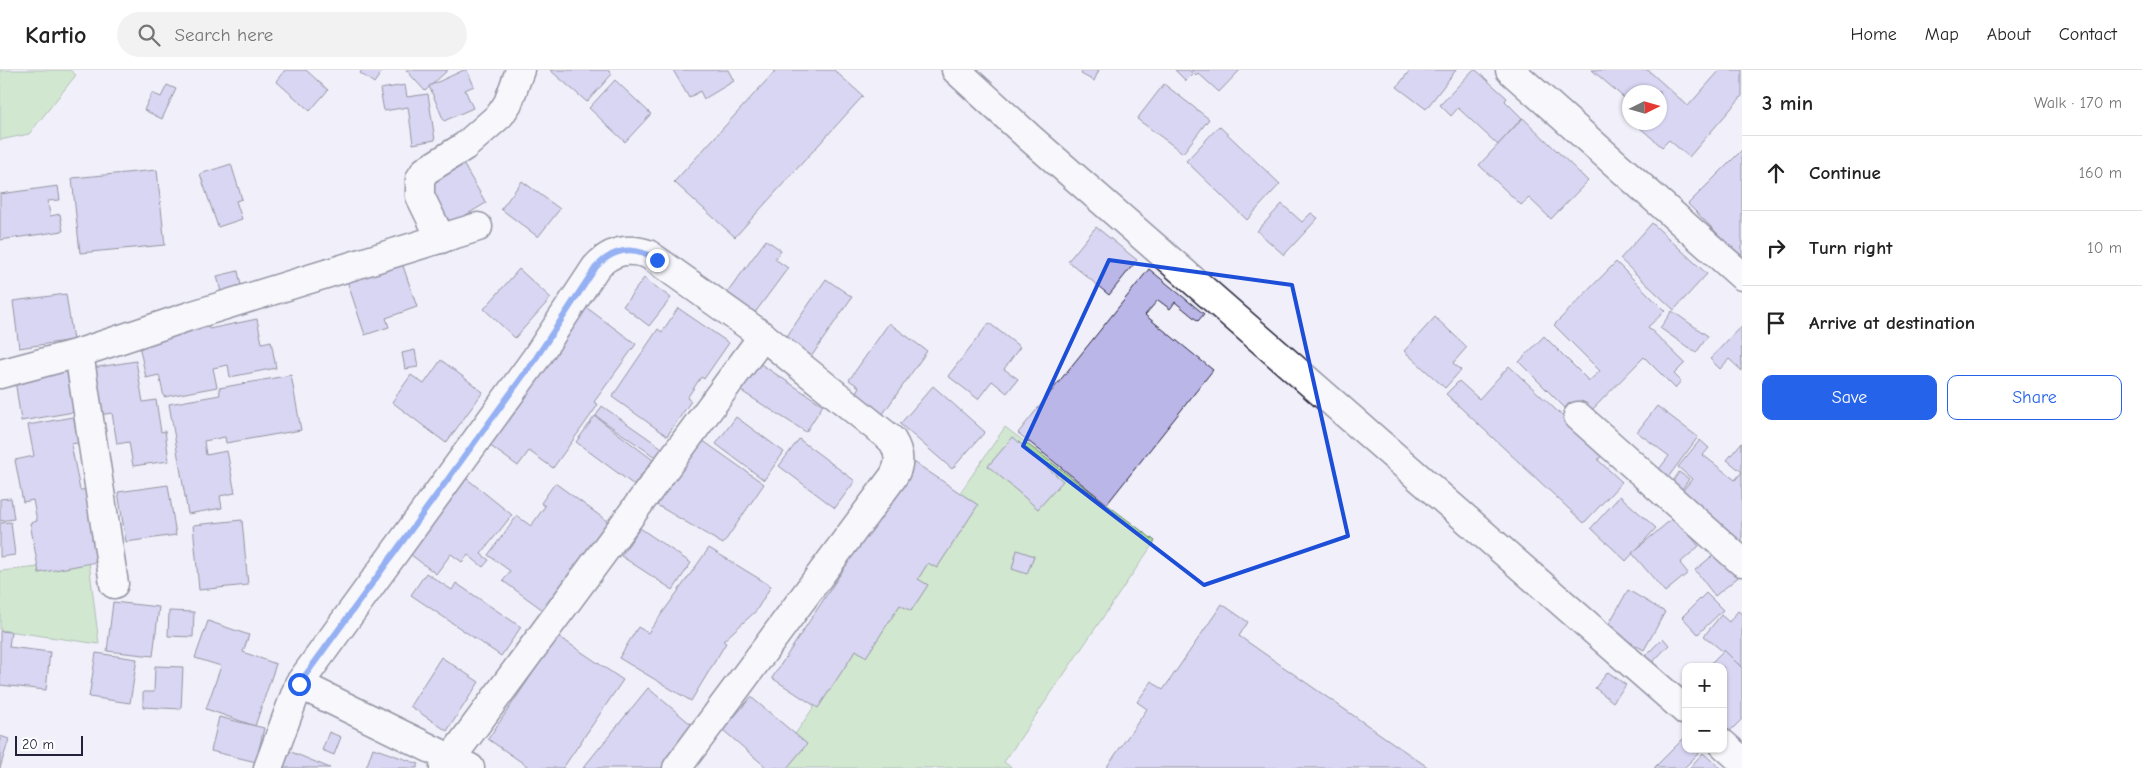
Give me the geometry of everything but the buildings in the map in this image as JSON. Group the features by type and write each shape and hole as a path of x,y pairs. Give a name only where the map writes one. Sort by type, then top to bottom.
{"street":[{"path":"441,239 420,196 420,179 425,171 465,146 500,115 508,104 520,70"},
{"path":"956,70 1030,138 1683,708"},
{"path":"1510,70 1742,276"},
{"path":"0,374 79,354 193,315 478,227"},
{"path":"268,768 299,684 536,358 604,259 625,250 648,254 763,336 892,440 899,454 899,462 893,477 677,768"},
{"path":"299,684 455,765 763,336"},
{"path":"79,354 114,584"},
{"path":"1578,416 1742,562"},
{"path":"1727,748 1742,761"}],"highlighted area":[{"path":"1109,260 1292,285 1348,536 1204,585 1023,446"}],"green space":[{"path":"0,70 70,70 76,75 29,134 0,140"},
{"path":"1005,427 1155,541 1004,762 1012,768 772,768"},
{"path":"89,562 99,644 0,630 0,571"}],"route":[{"path":"299,684 536,358 596,267 614,253 625,250 637,250 657,260"}]}
